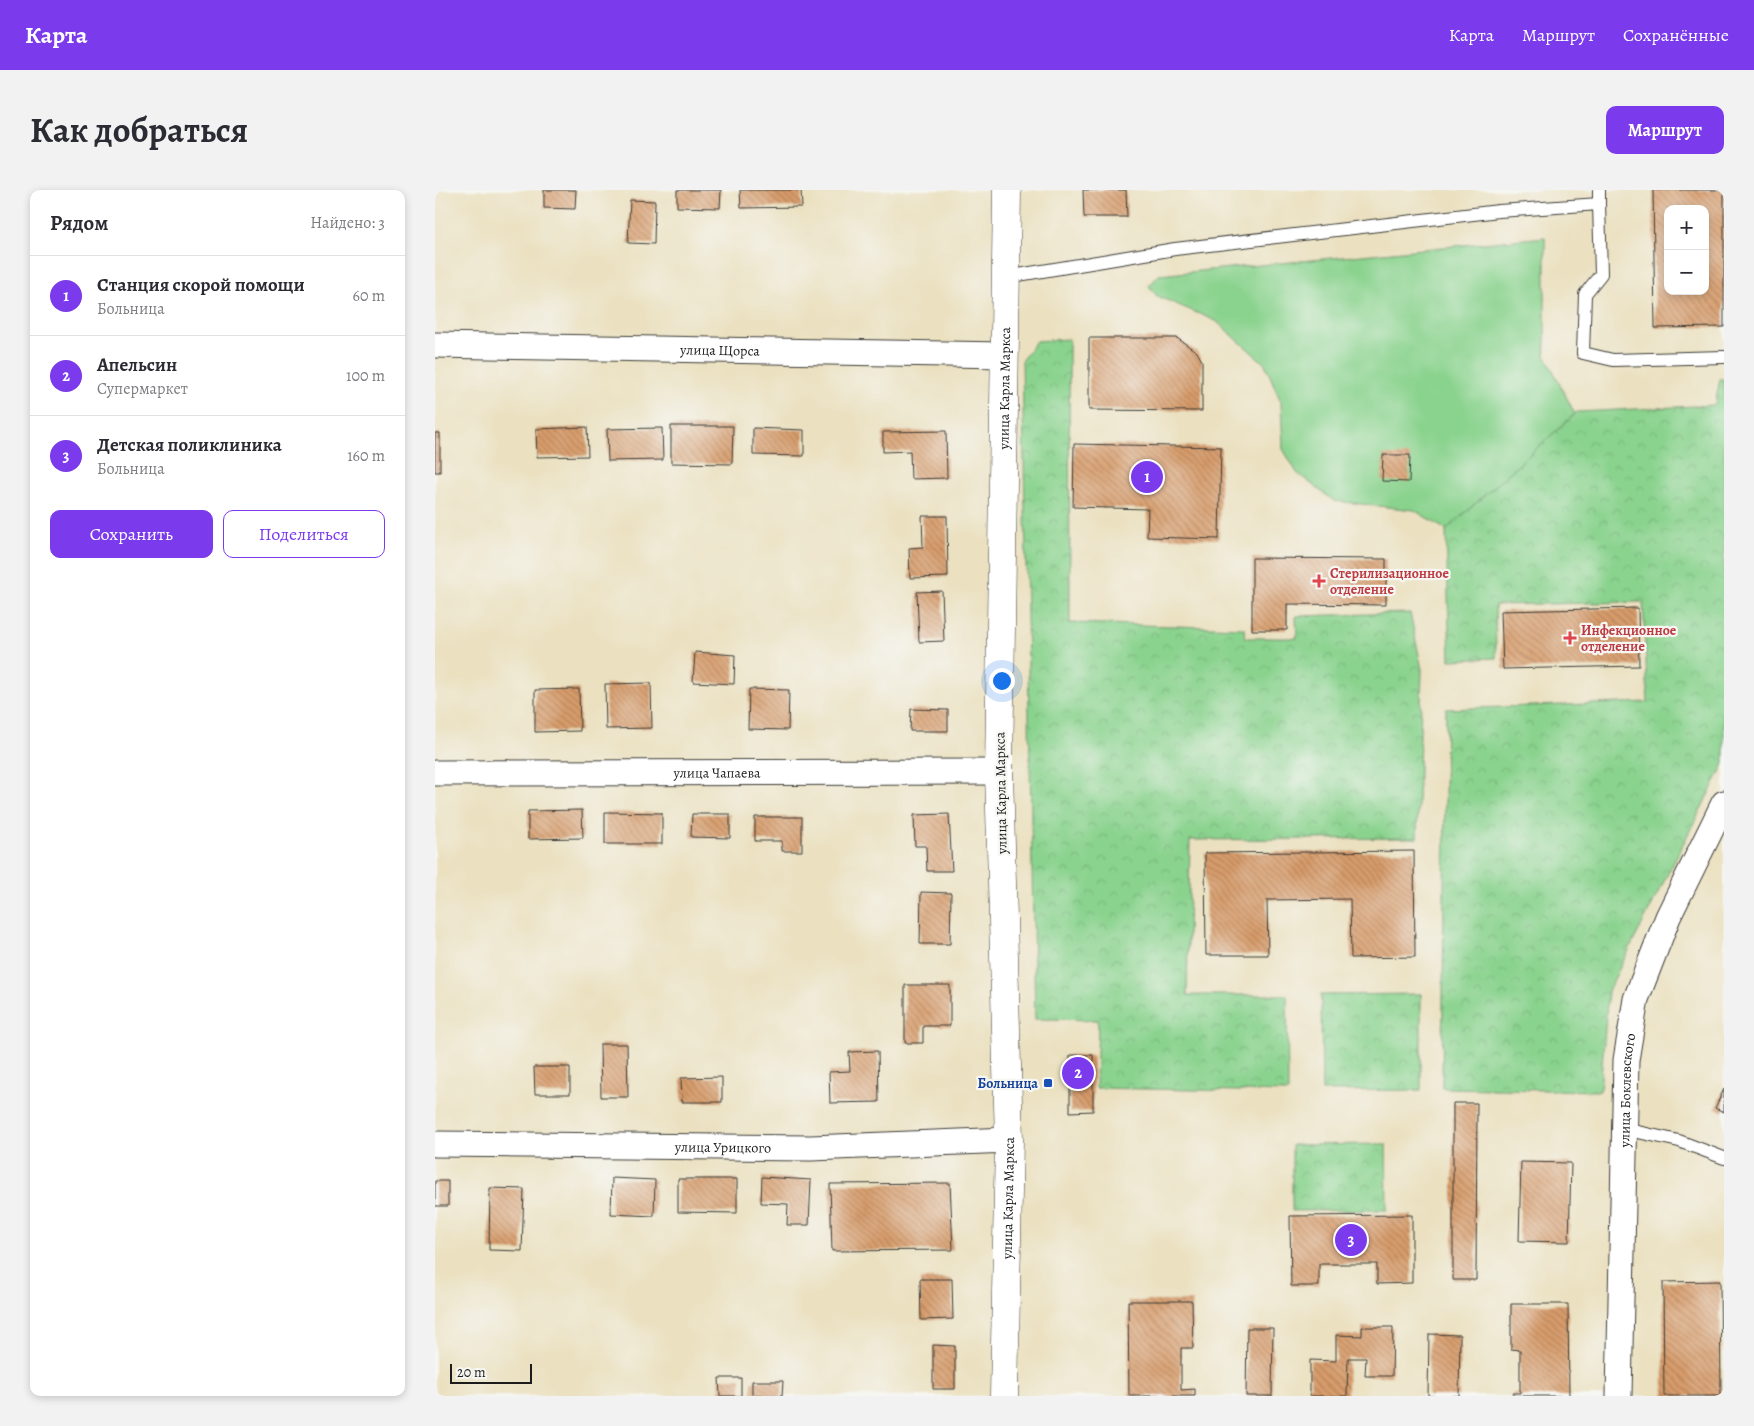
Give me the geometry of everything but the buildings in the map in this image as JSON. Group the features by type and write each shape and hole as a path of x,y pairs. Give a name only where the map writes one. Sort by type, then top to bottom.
{"main road":[{"name":"улица Карла Маркса","path":"1004,1396 1009,1140 999,772 1007,190"}],"street":[{"name":"улица Щорса","path":"435,345 1005,355"},
{"name":"улица Чапаева","path":"435,773 999,772"},
{"name":"улица Боклевского","path":"1619,1396 1626,1060 1636,999 1668,917 1724,804"},
{"name":"улица Урицкого","path":"435,1144 811,1148 1009,1140"}],"lane":[{"path":"1599,190 1601,274 1585,294 1583,353 1613,360 1724,357"},
{"path":"1006,277 1175,248 1499,211 1599,204"},
{"path":"1624,1130 1679,1141 1724,1158"}],"green space":[{"path":"1545,237 1545,355 1575,414 1446,530 1414,510 1334,501 1297,473 1283,449 1281,402 1265,364 1216,321 1157,296 1149,286 1159,275"},
{"path":"1069,339 1070,623 1244,628 1245,638 1297,638 1296,616 1410,613 1422,669 1417,838 1190,840 1187,995 1287,995 1288,1092 1096,1088 1098,1020 1035,1019 1022,360 1036,341"},
{"path":"1720,379 1724,379 1724,764 1608,991 1600,1091 1442,1088 1446,709 1648,702 1643,602 1495,605 1496,658 1450,660 1446,530 1577,412 1715,405"},
{"path":"1421,994 1421,1090 1322,1091 1321,995"},
{"path":"1386,1144 1387,1210 1292,1211 1292,1145"}],"place":[{"name":"Станция скорой помощи","path":"1147,477"},
{"name":"Стерилизационное отделение","path":"1319,581"},
{"name":"Инфекционное отделение","path":"1570,638"},
{"name":"Апельсин","path":"1078,1073"},
{"name":"Больница","path":"1048,1083"},
{"name":"Детская поликлиника","path":"1351,1240"}]}
